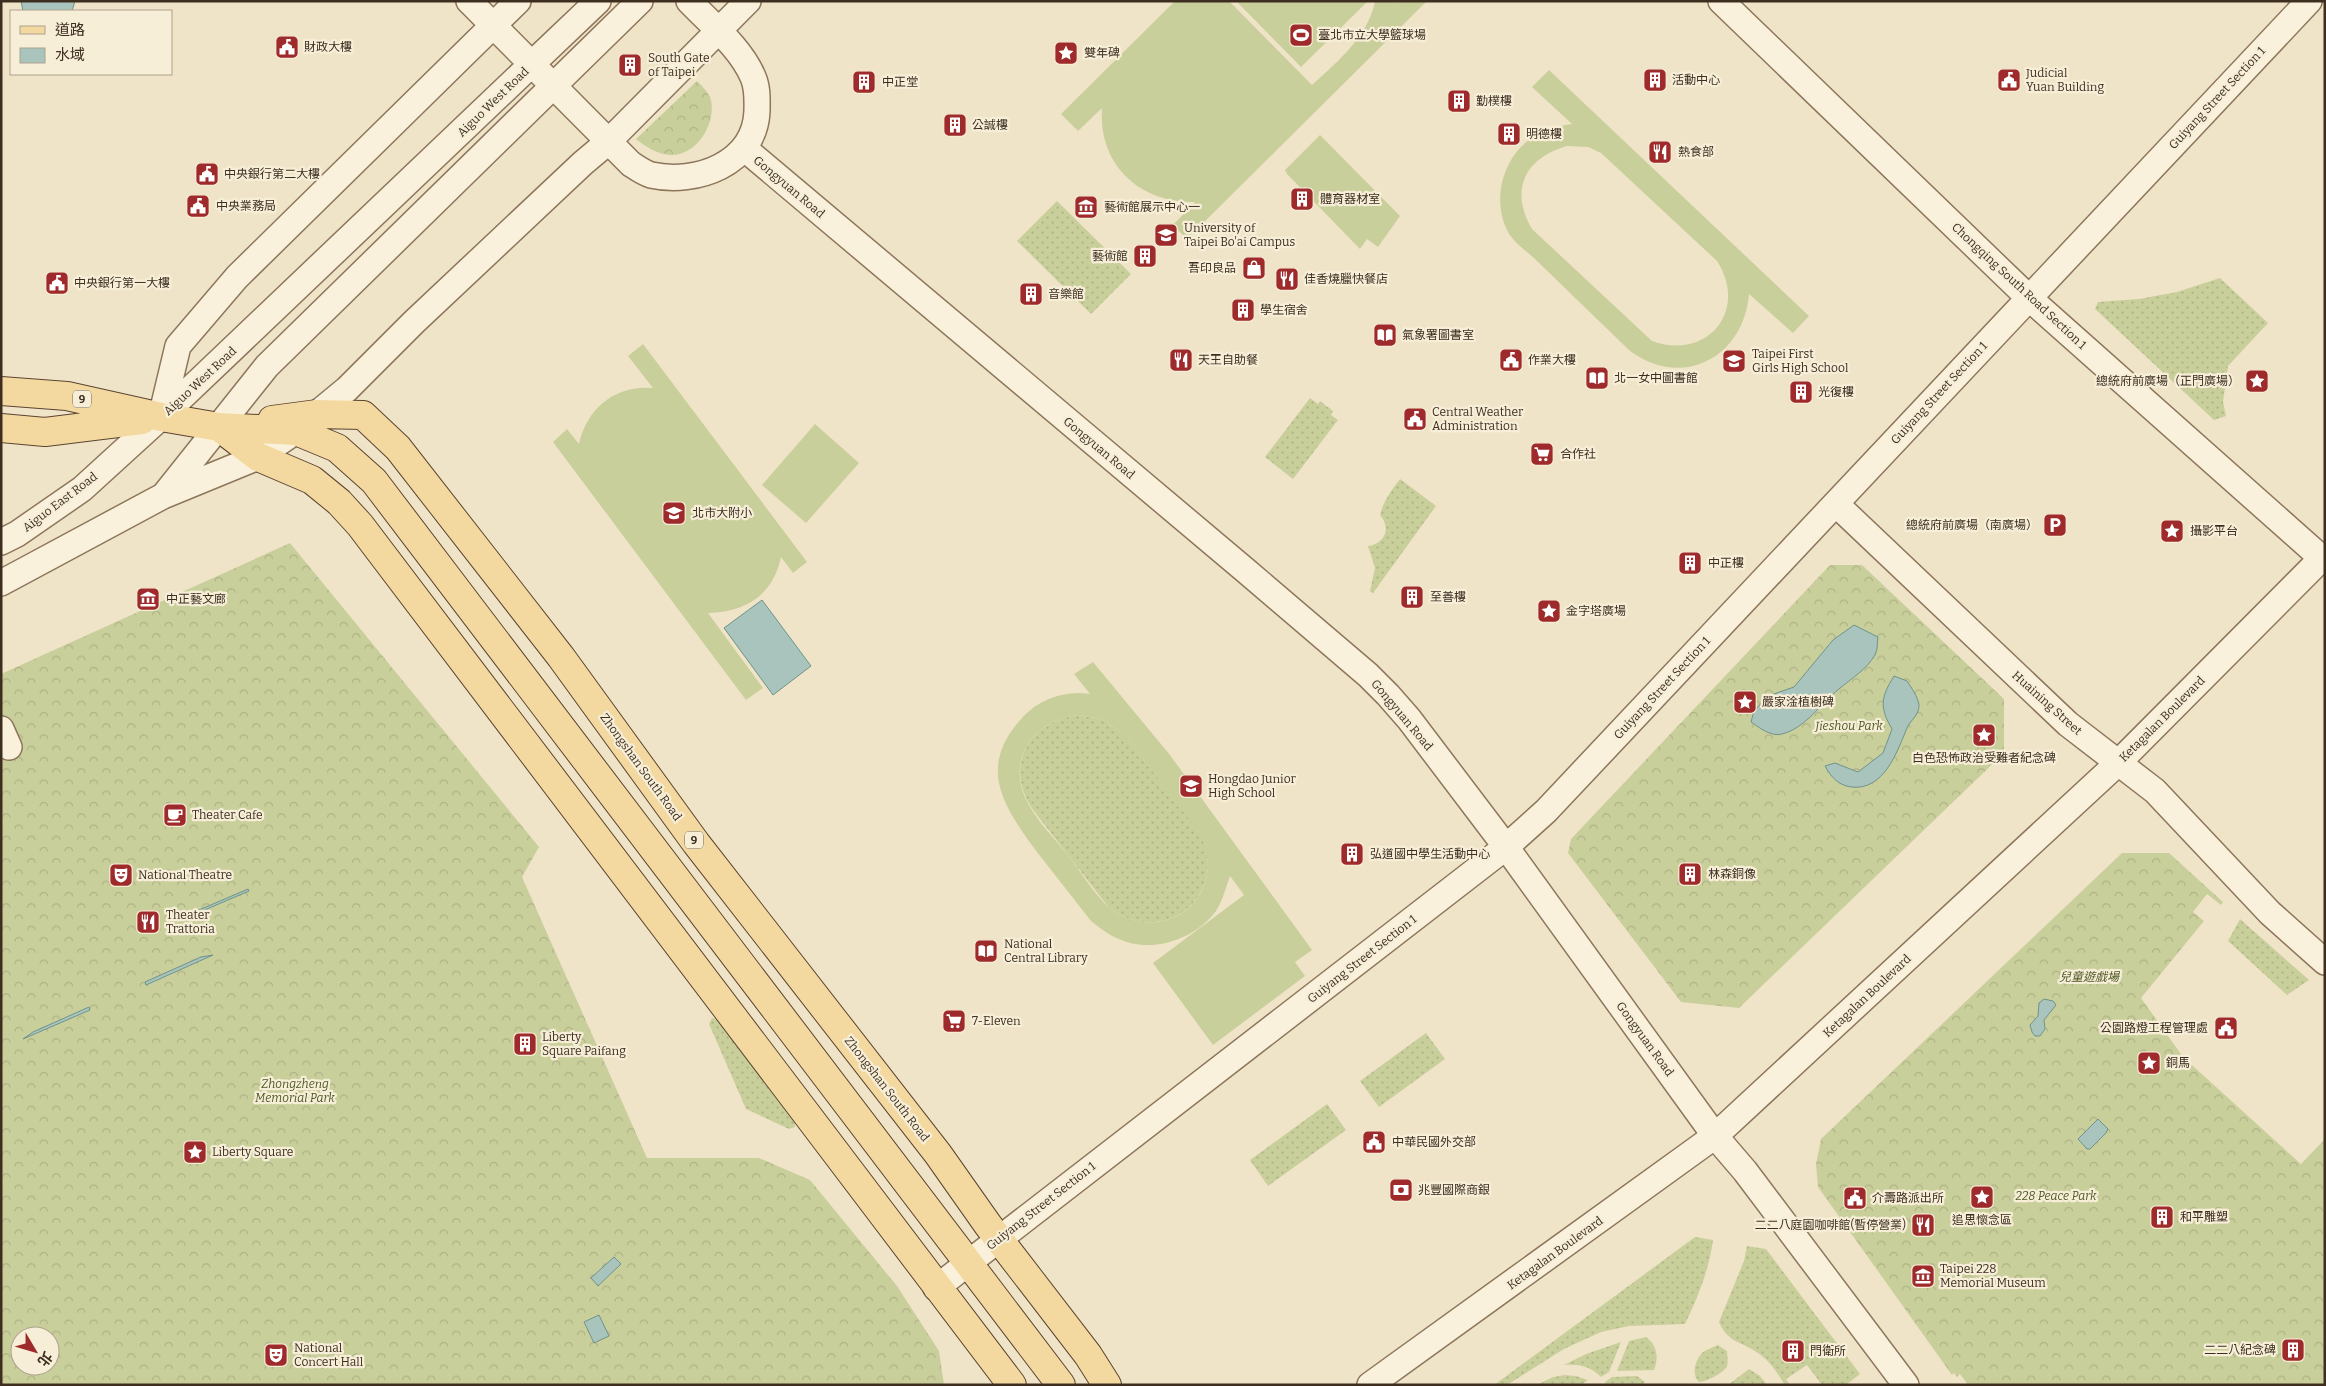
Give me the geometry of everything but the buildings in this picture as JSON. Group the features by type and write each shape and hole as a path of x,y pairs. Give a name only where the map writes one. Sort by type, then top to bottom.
{"main road":[{"name":"9","path":"1,391 67,396 161,418"},
{"name":"Zhongshan South Road","path":"219,427 317,414 362,415 398,448 561,657 696,843 938,1154 1088,1355 1107,1385"},
{"name":"9","path":"1,428 45,432 161,418"},
{"name":"Zhongshan South Road","path":"161,418 219,427 296,431 337,448 374,481 970,1262 1061,1385"},
{"name":"Zhongshan South Road","path":"219,427 258,457 312,480 339,502 360,525 844,1162 936,1288 1012,1385"}],"street":[{"path":"469,1 631,164 649,174 677,178 705,172 728,163 744,149 753,134 757,94 753,77 738,54 689,1"},
{"name":"Aiguo West Road","path":"161,418 178,346 236,277 518,1"},
{"name":"Aiguo West Road","path":"161,418 598,1"},
{"path":"163,496 267,366 640,1"},
{"path":"1,583 163,496 258,457 296,431 346,389 414,322 583,163 608,142 748,1"},
{"name":"Chongqing South Road Section 1","path":"1721,1 2029,298 2323,559"},
{"name":"Guiyang Street Section 1","path":"936,1288 1506,848 1546,811 2309,1"},
{"name":"Gongyuan Road","path":"744,149 1368,675 1409,718 1716,1136 1745,1171 1906,1385"},
{"name":"Aiguo East Road","path":"1,542 17,534 82,489 161,418"},
{"name":"Huaining Street","path":"1836,504 2068,724 2154,791 2270,912 2325,962"},
{"name":"Ketagalan Boulevard","path":"1370,1385 1716,1136 2119,762 2323,559"}],"green space":[{"path":"1175,1 1229,1 1312,85 1351,48 1366,26 1375,1 1395,1 1396,3 1397,1 1427,1 1187,239 1173,225 1195,202 1175,201 1157,196 1140,188 1126,177 1115,163 1107,147 1103,128 1102,108 1078,131 1061,114"},
{"name":"臺北市立大學籃球場","path":"1240,1 1367,2 1301,67 1238,3"},
{"path":"1549,70 1809,316 1793,333 1749,294 1745,316 1736,335 1723,350 1708,361 1690,367 1670,367 1650,362 1630,351 1514,240 1503,220 1501,193 1503,180 1507,167 1514,155 1537,134 1551,128 1572,124 1532,87","holes":["1567,146 1588,147 1601,153 1717,261 1726,280 1728,297 1725,314 1717,327 1705,338 1690,344 1672,345 1652,341 1532,229 1525,215 1522,201 1525,177 1531,167 1552,151"]},
{"path":"697,81 710,97 712,109 707,128 696,144 680,154 670,155 652,150 636,139"},
{"path":"1320,135 1400,216 1378,247 1367,239 1360,249 1287,174 1285,170"},
{"path":"1057,201 1131,274 1091,314 1017,241"},
{"path":"2220,278 2268,323 2228,366 2223,402 2226,416 2214,420 2095,309 2098,302 2139,299 2177,292"},
{"path":"643,344 807,562 793,573 781,557 771,582 764,592 755,599 734,609 708,613 763,688 746,700 553,442 567,429 579,444 589,420 605,401 627,390 653,388 628,356"},
{"path":"1310,398 1318,404 1320,401 1333,411 1331,415 1338,420 1293,479 1265,457"},
{"path":"815,424 859,463 806,523 762,485"},
{"path":"1400,479 1436,506 1373,593 1370,591 1375,568 1368,546 1374,545 1384,535 1386,530 1384,520 1380,515 1386,500"},
{"name":"Zhongzheng Memorial Park","path":"290,543 539,847 522,877 647,1158 759,1158 810,1180 897,1286 939,1351 944,1385 1,1385 1,674"},
{"name":"Jieshou Park","path":"1830,565 1862,565 2004,699 2004,753 1739,1008 1681,1002 1568,853 1571,839"},
{"path":"1093,662 1170,755 1312,950 1295,962 1305,976 1213,1045 1153,963 1244,895 1230,876 1216,911 1208,920 1188,935 1176,940 1151,945 1127,942 1108,933 1091,921 1037,852 1014,819 1000,787 998,771 1000,754 1008,736 1022,718 1036,706 1053,697 1071,693 1090,694 1074,674","holes":["1078,715 1102,719 1125,735 1198,831 1207,854 1207,875 1200,894 1188,908 1171,918 1152,922 1131,919 1109,908 1035,815 1025,798 1020,774 1021,761 1025,749 1032,738 1052,723 1065,718"]},
{"path":"1078,715 1102,719 1125,735 1199,831 1207,854 1207,875 1200,894 1188,908 1171,918 1152,922 1131,919 1109,908 1033,810 1024,794 1020,778 1021,762 1025,749 1034,737 1046,727 1060,719"},
{"name":"228 Peace Park","path":"2122,853 2169,853 2223,902 2221,905 2207,894 2193,912 2204,921 2141,998 2183,1057 2301,1164 2325,1139 2325,1385 1968,1385 1960,1374 1957,1377 1954,1373 1952,1375 1818,1187 1816,1164 1821,1139"},
{"path":"2240,919 2309,980 2287,995 2228,941"},
{"path":"712,1018 718,1019 795,1122 795,1127 789,1129 746,1109 709,1024"},
{"path":"1426,1033 1445,1059 1379,1107 1360,1081"},
{"path":"1327,1104 1346,1130 1268,1186 1250,1160"},
{"path":"1695,1237 1713,1240 1709,1262 1702,1283 1685,1324 1629,1326 1601,1332 1564,1349 1507,1385 1494,1385"},
{"path":"1747,1246 1766,1249 1860,1374 1846,1385 1822,1385 1807,1365 1786,1379 1790,1385 1785,1385 1775,1370 1757,1352 1733,1339 1723,1330 1719,1322 1744,1261"},
{"path":"1646,1337 1653,1344 1656,1352 1654,1370 1617,1371 1629,1341"},
{"path":"1621,1342 1609,1372 1601,1377 1593,1370 1584,1366 1564,1365 1586,1354"},
{"path":"1718,1345 1727,1351 1727,1366 1717,1375 1699,1382 1695,1375 1698,1359 1703,1352"},
{"path":"1749,1369 1760,1376 1767,1385 1728,1385"},
{"path":"1565,1375 1588,1380 1581,1385 1537,1385 1553,1377"},
{"path":"1637,1376 1645,1382 1642,1385 1606,1385 1605,1382 1612,1377"}],"water":[{"path":"21,1 75,1 72,10 23,10"},
{"path":"762,600 811,666 773,695 724,628"},
{"path":"1854,625 1878,637 1876,653 1863,669 1832,695 1806,721 1791,731 1778,735 1766,731 1751,722 1754,711 1768,696 1794,687 1833,640"},
{"path":"1894,676 1907,681 1916,695 1919,705 1918,712 1907,728 1894,758 1881,776 1872,783 1862,787 1851,787 1842,784 1832,777 1825,766 1835,763 1858,772 1883,753 1892,729 1883,708 1883,702 1886,690"},
{"path":"248,889 249,891 200,912 199,910"},
{"path":"213,955 146,985 145,982 201,957"},
{"path":"2044,999 2053,1001 2056,1005 2044,1020 2045,1029 2040,1036 2035,1036 2030,1025 2038,1016 2039,1003"},
{"path":"89,1007 90,1010 23,1039 33,1032"},
{"path":"2098,1119 2108,1129 2090,1149 2087,1149 2078,1139"},
{"path":"614,1257 621,1264 598,1286 591,1278"},
{"path":"599,1315 609,1336 594,1343 584,1322"}],"place":[{"name":"臺北市立大學籃球場","path":"1301,35"},
{"name":"財政大樓","path":"287,47"},
{"name":"雙年碑","path":"1066,53"},
{"name":"South Gate of Taipei","path":"630,65"},
{"name":"活動中心","path":"1655,80"},
{"name":"Judicial Yuan Building","path":"2009,80"},
{"name":"中正堂","path":"864,82"},
{"name":"勤樸樓","path":"1459,101"},
{"name":"公誠樓","path":"955,125"},
{"name":"明德樓","path":"1509,134"},
{"name":"熱食部","path":"1660,152"},
{"name":"中央銀行第二大樓","path":"207,174"},
{"name":"體育器材室","path":"1302,199"},
{"name":"中央業務局","path":"198,206"},
{"name":"藝術館展示中心一","path":"1086,207"},
{"name":"University of Taipei Bo'ai Campus","path":"1166,235"},
{"name":"藝術館","path":"1145,256"},
{"name":"吾印良品","path":"1254,268"},
{"name":"佳香燒臘快餐店","path":"1287,279"},
{"name":"中央銀行第一大樓","path":"57,283"},
{"name":"音樂館","path":"1031,294"},
{"name":"學生宿舍","path":"1243,310"},
{"name":"氣象署圖書室","path":"1385,335"},
{"name":"天王自助餐","path":"1181,360"},
{"name":"作業大樓","path":"1511,360"},
{"name":"Taipei First Girls High School","path":"1734,361"},
{"name":"北一女中圖書館","path":"1597,378"},
{"name":"總統府前廣場（正門廣場）","path":"2257,381"},
{"name":"光復樓","path":"1801,392"},
{"name":"Central Weather Administration","path":"1415,419"},
{"name":"合作社","path":"1542,454"},
{"name":"北市大附小","path":"674,513"},
{"name":"總統府前廣場（南廣場）","path":"2055,525"},
{"name":"攝影平台","path":"2172,531"},
{"name":"中正樓","path":"1690,563"},
{"name":"至善樓","path":"1412,597"},
{"name":"中正藝文廊","path":"148,599"},
{"name":"金字塔廣場","path":"1549,611"},
{"name":"嚴家淦植樹碑","path":"1745,702"},
{"name":"白色恐怖政治受難者紀念碑","path":"1984,735"},
{"name":"Hongdao Junior High School","path":"1191,786"},
{"name":"Theater Cafe","path":"175,815"},
{"name":"弘道國中學生活動中心","path":"1352,854"},
{"name":"林森銅像","path":"1690,874"},
{"name":"National Theatre","path":"121,875"},
{"name":"Theater Trattoria","path":"148,922"},
{"name":"National Central Library","path":"986,951"},
{"name":"7-Eleven","path":"954,1021"},
{"name":"公園路燈工程管理處","path":"2226,1028"},
{"name":"Liberty Square Paifang","path":"525,1044"},
{"name":"銅馬","path":"2149,1063"},
{"name":"中華民國外交部","path":"1374,1142"},
{"name":"Liberty Square","path":"195,1152"},
{"name":"兆豐國際商銀","path":"1401,1190"},
{"name":"追思懷念區","path":"1982,1197"},
{"name":"介壽路派出所","path":"1855,1198"},
{"name":"和平雕塑","path":"2162,1217"},
{"name":"二二八庭園咖啡館(暫停營業)","path":"1923,1225"},
{"name":"Taipei 228 Memorial Museum","path":"1923,1276"},
{"name":"二二八紀念碑","path":"2293,1350"},
{"name":"門衛所","path":"1793,1351"},
{"name":"National Concert Hall","path":"276,1355"}],"park label":[{"name":"兒童遊戲場","path":"2089,977"}]}
